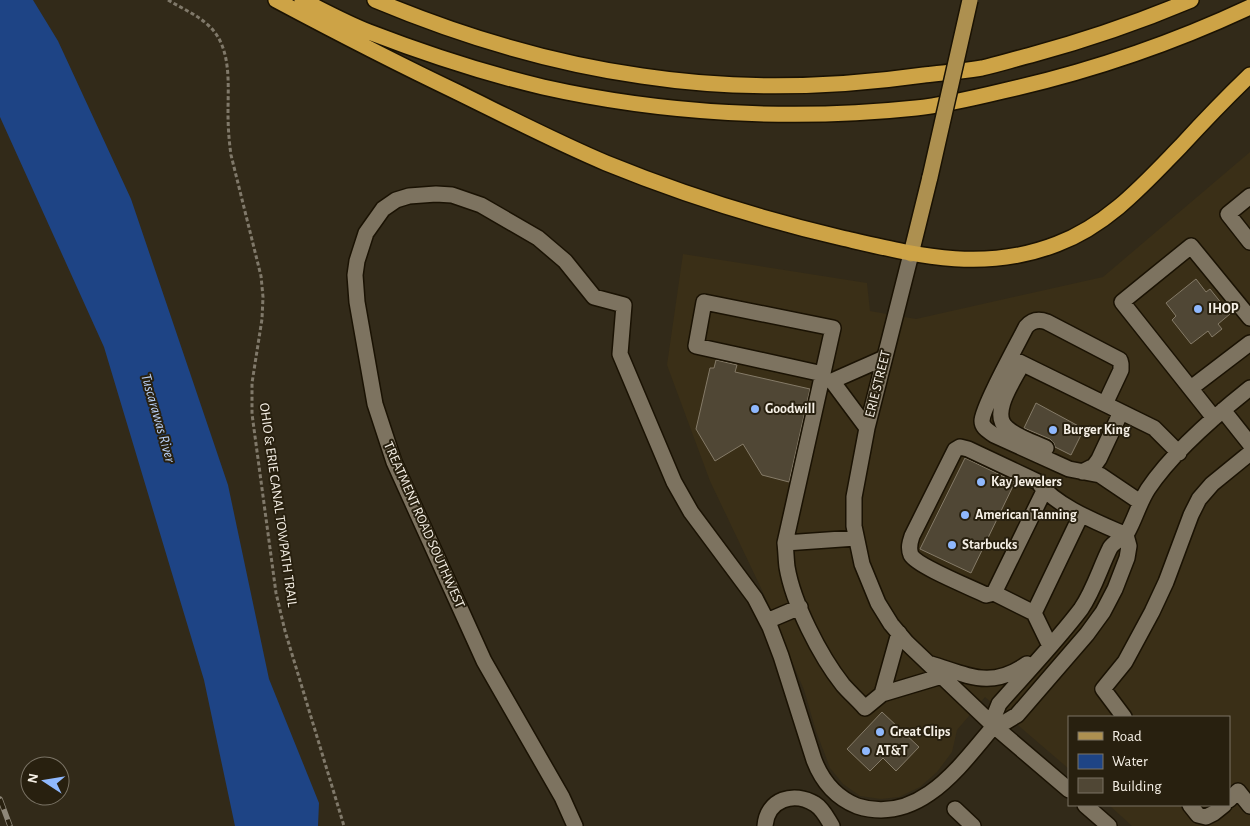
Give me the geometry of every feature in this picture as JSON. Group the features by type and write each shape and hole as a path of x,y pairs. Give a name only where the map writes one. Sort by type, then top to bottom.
{"highway":[{"path":"276,0 420,74 605,162 706,200 801,228 911,254 941,258 965,259 1013,256 1059,244 1081,233 1111,214 1129,198 1250,75"},
{"path":"302,0 366,31 432,55 499,76 544,87 626,102 676,108 800,114 917,108 965,100 1056,79 1159,46 1250,7"},
{"path":"375,0 446,28 538,56 586,66 643,76 689,81 785,85 882,81 983,68 1082,41 1191,0"}],"main road":[{"name":"ERIE STREET","path":"911,254 970,0"}],"street":[{"name":"TREATMENT ROAD SOUTHWEST","path":"575,826 562,796 484,661 394,462 374,404 357,302 356,261 366,233 383,209 396,200 409,196 452,195 481,205 538,238 565,261 594,297 624,305 620,354 674,482 691,512 755,598 767,621 781,656 820,774 828,786 850,803 862,808 877,819 887,812 911,807 931,796 959,768 994,726"},
{"path":"1250,196 1228,214 1250,242"},
{"path":"1250,318 1191,246 1122,302 1191,388 1250,444"},
{"name":"ERIE STREET","path":"911,254 867,428 854,497 854,526 862,564 872,592 884,614 899,633 927,663 994,726 1068,789"},
{"path":"884,358 826,378 696,346 704,302 833,328 826,378 785,543 787,566 792,588 813,636 829,665 865,708 882,694 942,676"},
{"path":"1105,404 1121,370 1120,360 1047,322 1036,320 1028,324 1017,361 983,415 983,426 1000,438 1069,469 1100,475 1140,502"},
{"path":"1191,388 1250,343"},
{"path":"1017,361 1154,428 1179,453"},
{"path":"826,378 867,428"},
{"path":"1126,535 1129,546 1127,558 1112,595 1096,623 1017,715 1002,724 994,726 995,714 999,704 1048,648 1087,599 1112,546 1117,540 1126,535 1140,502 1160,474 1218,414 1250,388"},
{"path":"1082,472 1094,466 1099,459 1121,412"},
{"path":"1048,648 1034,613 994,593 986,595 921,564 910,554 909,548 912,536 950,459 958,448 968,449 1038,482 1044,491 1081,515 1126,535"},
{"path":"1123,716 1103,689 1125,662 1152,612 1199,499 1212,484 1250,453"},
{"path":"994,593 1044,491"},
{"path":"1034,613 1081,515"},
{"path":"785,543 856,538"},
{"path":"767,621 800,607"},
{"path":"882,694 899,633"},
{"path":"927,663 972,677 997,678 1015,672 1048,648"},
{"path":"1230,799 1238,791 1250,806"},
{"path":"765,826 766,817 776,804 784,799 796,798 808,800 817,805 832,826"},
{"path":"1086,806 1109,826"},
{"path":"1191,806 1198,815 1206,817 1223,806"},
{"path":"955,810 973,826"}],"path":[{"name":"OHIO & ERIE CANAL TOWPATH TRAIL","path":"168,0 209,26 219,41 226,59 228,135 231,156 261,276 263,297 262,320 252,383 252,414 276,593 344,826"}],"shaded area":[{"path":"1250,152 1250,826 1132,826 1110,806 1230,806 1230,716 1068,716 1068,768 985,697 957,730 952,752 937,772 920,787 899,797 881,799 860,796 843,784 830,768 816,731 804,690 761,588 710,481 667,365 683,254 867,283 870,311 916,319 1103,277"}],"water":[{"name":"Tuscarawas River","path":"0,0 33,0 58,41 131,199 228,485 269,679 319,803 318,826 235,826 204,680 104,347 0,117"}],"building":[{"name":"IHOP","path":"1196,279 1206,292 1210,289 1230,314 1218,324 1222,329 1212,337 1208,331 1191,344 1172,320 1176,316 1166,303"},
{"name":"Goodwill","path":"716,360 737,365 735,372 810,389 789,482 762,475 743,444 715,461 696,429 710,368 714,368"},
{"name":"Burger King","path":"1036,403 1084,429 1071,455 1055,447 1050,439 1024,428"},
{"path":"965,458 1015,482 971,573 920,549"},
{"path":"882,712 919,747 896,771 883,758 870,771 847,749"}],"railway":[{"path":"0,799 10,826"}],"place":[{"name":"IHOP","path":"1198,309"},
{"name":"Goodwill","path":"755,409"},
{"name":"Burger King","path":"1053,430"},
{"name":"Kay Jewelers","path":"981,482"},
{"name":"American Tanning","path":"965,515"},
{"name":"Starbucks","path":"952,545"},
{"name":"Great Clips","path":"880,732"},
{"name":"AT&T","path":"866,751"}]}
